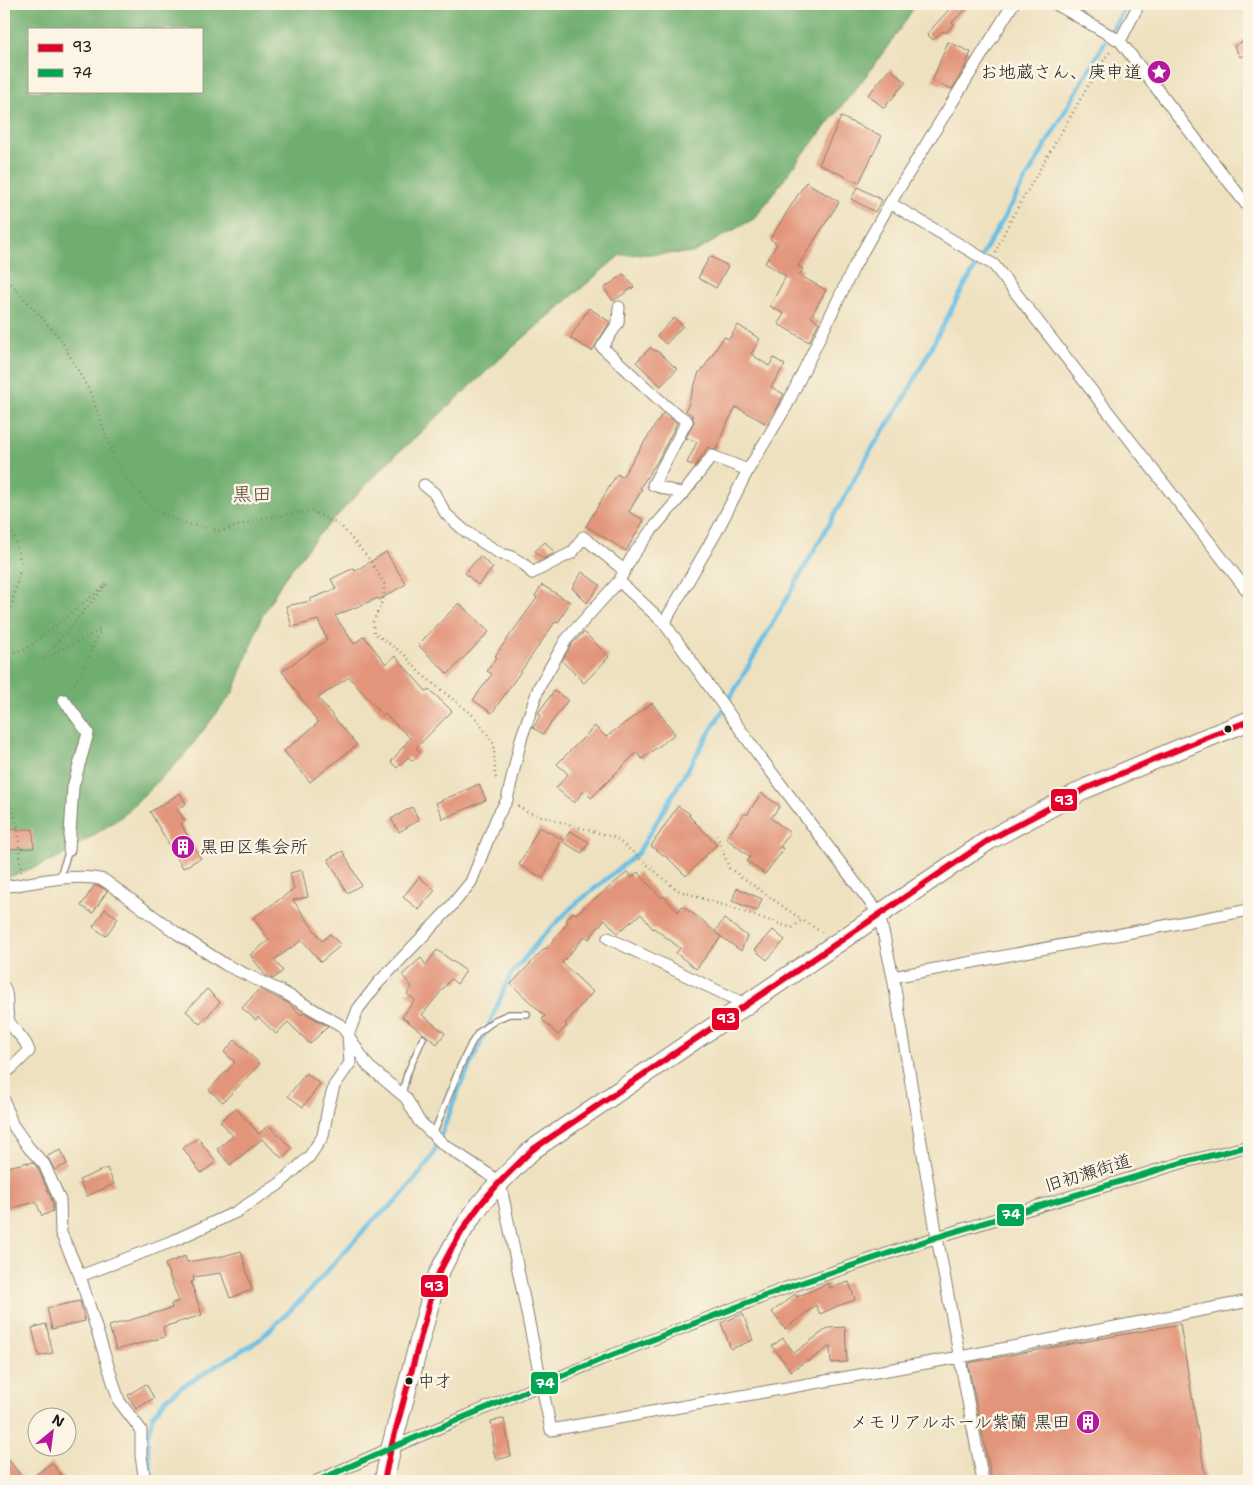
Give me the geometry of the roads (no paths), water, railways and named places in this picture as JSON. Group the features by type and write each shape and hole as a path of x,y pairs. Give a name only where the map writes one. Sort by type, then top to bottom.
{"main road":[{"path":"384,1481 436,1279 444,1260 471,1217 500,1182 532,1150 989,840 1087,788 1249,721"}],"street":[{"path":"664,623 717,531 748,470 786,407 854,267 890,203 1013,4"},
{"path":"1056,4 1120,41 1249,208"},
{"path":"1120,41 1139,4"},
{"path":"890,203 994,264 1249,593"},
{"path":"618,308 618,323 602,347 667,407 686,421 653,485 683,494"},
{"path":"80,1276 173,1241 236,1212 278,1185 309,1157 323,1136 334,1086 350,1063 348,1035 358,1009 378,984 472,882 497,817 507,800 521,739 539,686 566,640 622,576 650,532 683,494 712,456 748,470"},
{"path":"424,485 434,493 446,514 464,531 501,554 510,556 525,565 532,572 573,552 584,537 664,623 729,714 879,914 893,977 937,1237 983,1481"},
{"path":"64,700 88,733 73,787 70,850"},
{"path":"4,887 59,879 95,877 104,880 178,934 226,965 282,992 342,1026 368,1066 406,1098 419,1121 433,1135 443,1144 500,1182 551,1430 960,1357 1249,1301"},
{"path":"893,977 1249,910"},
{"path":"608,938 747,1005"},
{"path":"4,987 7,993 9,1022 26,1041 28,1051 4,1074"},
{"path":"4,1100 12,1124 29,1148 44,1164 60,1200 61,1233 80,1276 119,1401 141,1430 141,1456 144,1481"},
{"name":"旧初瀬街道","path":"317,1481 541,1384 786,1288 937,1237 1181,1163 1249,1146"}],"lane":[{"path":"59,879 70,850"},
{"path":"433,1135 460,1067 478,1033 495,1020 509,1014 527,1014"},
{"path":"402,1094 407,1074 423,1038"}],"waterway":[{"path":"152,1481 147,1438 153,1415 166,1399 183,1386 259,1340 301,1300 374,1219 396,1202 433,1155 461,1084 510,976 542,937 572,907 638,853 733,693 874,445 903,401 958,297 1127,4"}],"place":[{"name":"お地蔵さん、庚申道","path":"1159,72"},
{"name":"黒田区集会所","path":"183,847"},
{"name":"中才","path":"409,1381"},
{"name":"メモリアルホール紫蘭 黒田","path":"1088,1422"}],"district":[{"name":"黒田","path":"252,494"}]}
